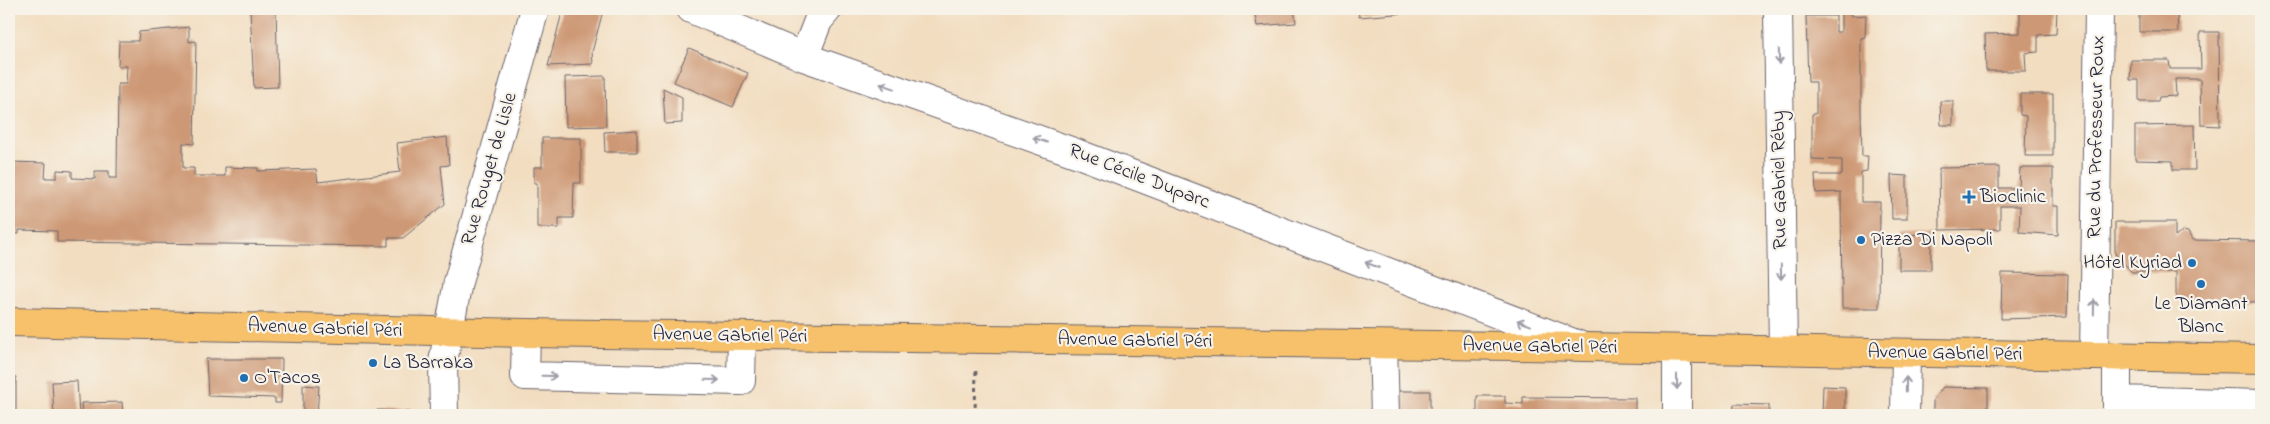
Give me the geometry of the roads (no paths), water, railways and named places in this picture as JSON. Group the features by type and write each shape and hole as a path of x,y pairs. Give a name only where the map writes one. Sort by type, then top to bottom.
{"main road":[{"name":"Avenue Gabriel Péri","path":"9,322 449,330 526,334 1586,347 2261,359"}],"street":[{"name":"Rue Rouget de Lisle","path":"444,415 443,362 458,282 536,9"},
{"name":"Rue Cécile Duparc","path":"690,9 804,57 1076,153 1586,347"},
{"path":"804,57 818,21 828,9"},
{"name":"Rue Gabriel Réby","path":"1778,9 1783,350"},
{"name":"Rue du Professeur Roux","path":"2098,9 2106,356 2117,408"},
{"path":"526,334 525,376 740,381 742,336"},
{"path":"1383,345 1385,415"},
{"path":"1677,349 1677,415"},
{"path":"1905,415 1906,353"},
{"path":"2117,408 2261,404"}],"place":[{"name":"Bioclinic","path":"1969,197"},
{"name":"Pizza Di Napoli","path":"1861,240"},
{"name":"Hôtel Kyriad","path":"2192,263"},
{"name":"Le Diamant Blanc","path":"2201,284"},
{"name":"La Barraka","path":"373,363"},
{"name":"O'Tacos","path":"244,378"}]}
